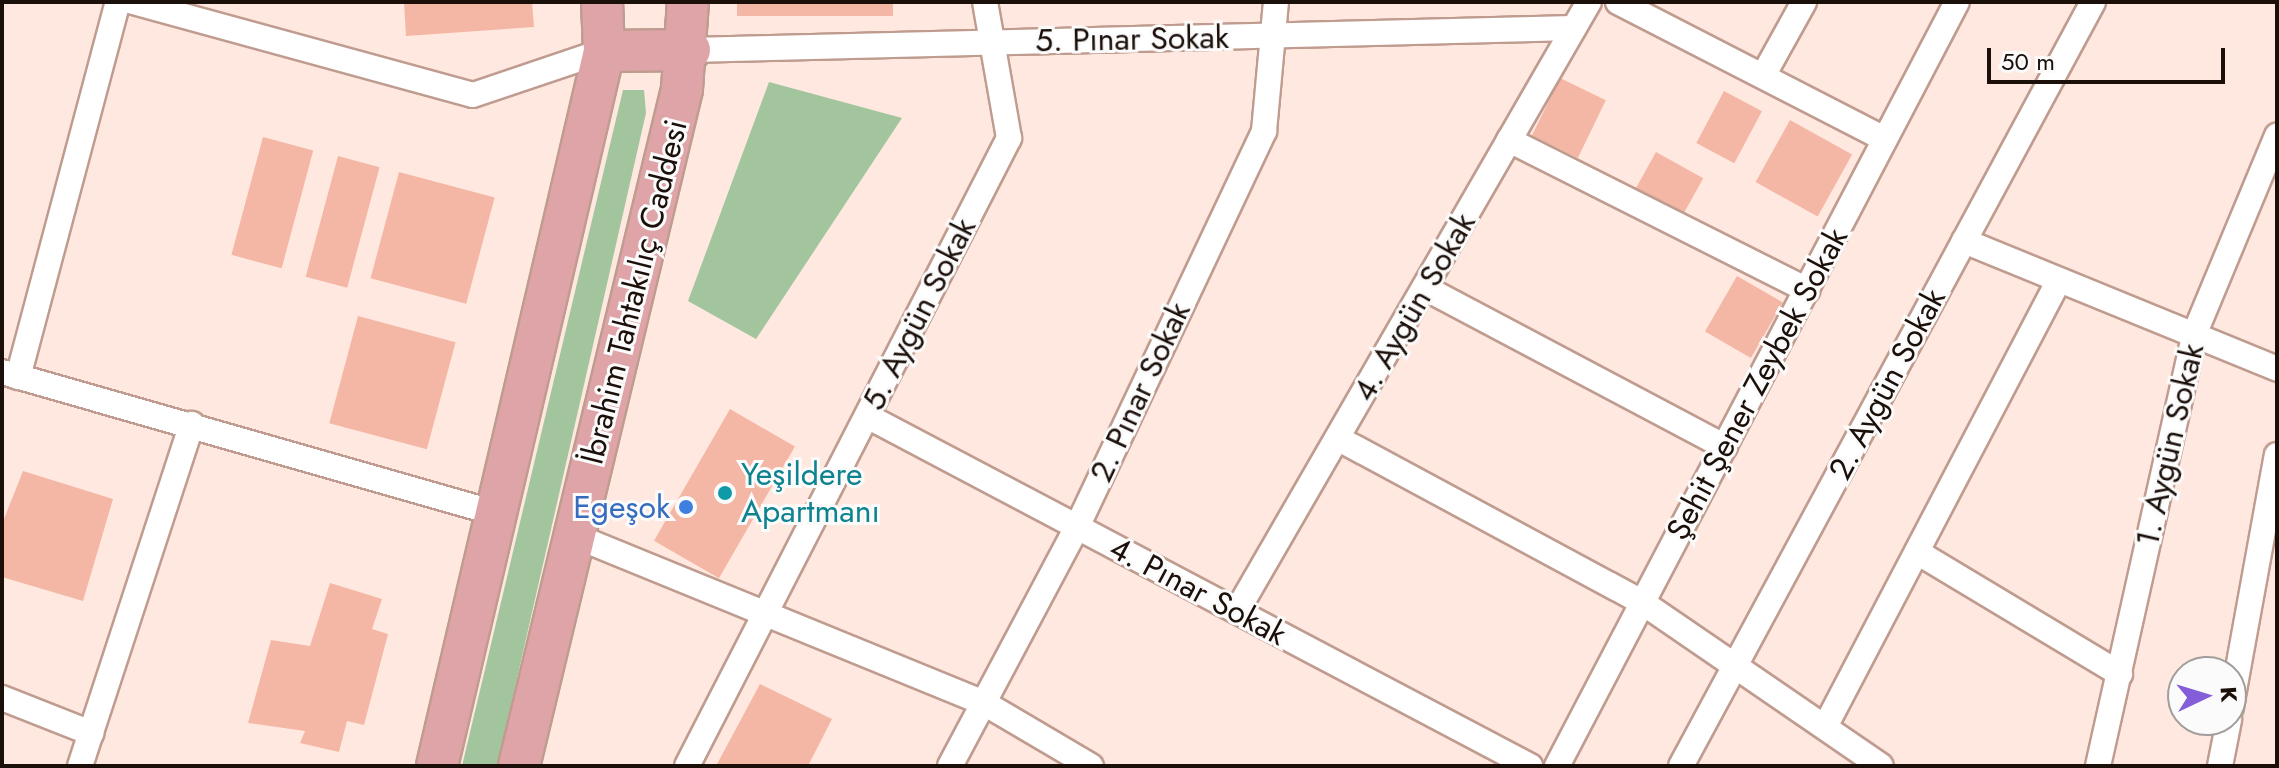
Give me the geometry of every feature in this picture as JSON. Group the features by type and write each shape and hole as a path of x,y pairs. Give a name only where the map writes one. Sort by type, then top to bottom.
{"main road":[{"path":"437,766 604,51 602,2"},
{"name":"İbrahim Tahtakılıç Caddesi","path":"519,766 690,50 688,2"},
{"path":"604,51 690,50"}],"street":[{"path":"118,2 10,374 495,513"},
{"path":"133,2 473,95 604,51"},
{"name":"5. Aygün Sokak","path":"687,766 762,612 867,416 1009,138 988,43 985,2"},
{"name":"2. Pınar Sokak","path":"950,766 1077,527 1264,131 1277,36 1276,2"},
{"name":"4. Aygün Sokak","path":"1237,611 1427,289 1589,2"},
{"path":"1618,2 1885,139"},
{"path":"1763,76 1804,2"},
{"name":"Şehit Şener Zeybek Sokak","path":"1557,766 1957,2"},
{"name":"2. Aygün Sokak","path":"1681,766 2093,2"},
{"name":"5. Pınar Sokak","path":"690,50 1574,28"},
{"name":"1. Aygün Sokak","path":"2098,766 2194,335 2277,136"},
{"path":"1509,140 1807,290"},
{"path":"1964,241 2277,369"},
{"path":"1826,725 2059,280"},
{"path":"1427,289 1725,447"},
{"name":"4. Pınar Sokak","path":"867,416 1530,766"},
{"path":"80,766 192,424"},
{"path":"1339,439 1643,603 1826,725 1881,766"},
{"path":"2240,656 2277,455"},
{"path":"575,536 984,703 1091,766"},
{"path":"1917,552 2120,674"},
{"path":"2,698 91,733"},
{"path":"2220,766 2226,736"}],"green space":[{"path":"769,82 902,118 756,339 688,301"},
{"path":"623,90 644,90 646,113 497,766 462,766"}],"building":[{"path":"404,2 532,2 534,27 406,36"},
{"path":"737,2 893,2 893,16 737,16"},
{"path":"1560,78 1606,100 1578,158 1532,136"},
{"path":"1724,91 1762,111 1734,163 1696,143"},
{"path":"1790,120 1852,154 1818,217 1756,182"},
{"path":"263,137 313,150 282,268 231,255"},
{"path":"1656,152 1703,178 1679,223 1631,197"},
{"path":"338,156 380,167 347,288 306,277"},
{"path":"399,172 495,198 466,304 371,278"},
{"path":"1737,276 1783,302 1751,358 1705,331"},
{"path":"358,316 456,342 427,449 329,423"},
{"name":"Yeşildere Apartmanı","path":"730,409 795,446 719,578 654,541"},
{"path":"23,471 113,499 83,601 2,577 2,524"},
{"path":"330,583 382,599 372,629 388,634 364,725 347,721 339,752 300,743 305,731 248,723 271,640 310,646"},
{"path":"760,684 832,719 808,766 716,766"}],"place":[{"name":"Yeşildere Apartmanı","path":"725,493"},
{"name":"Egeşok","path":"686,507"}]}
